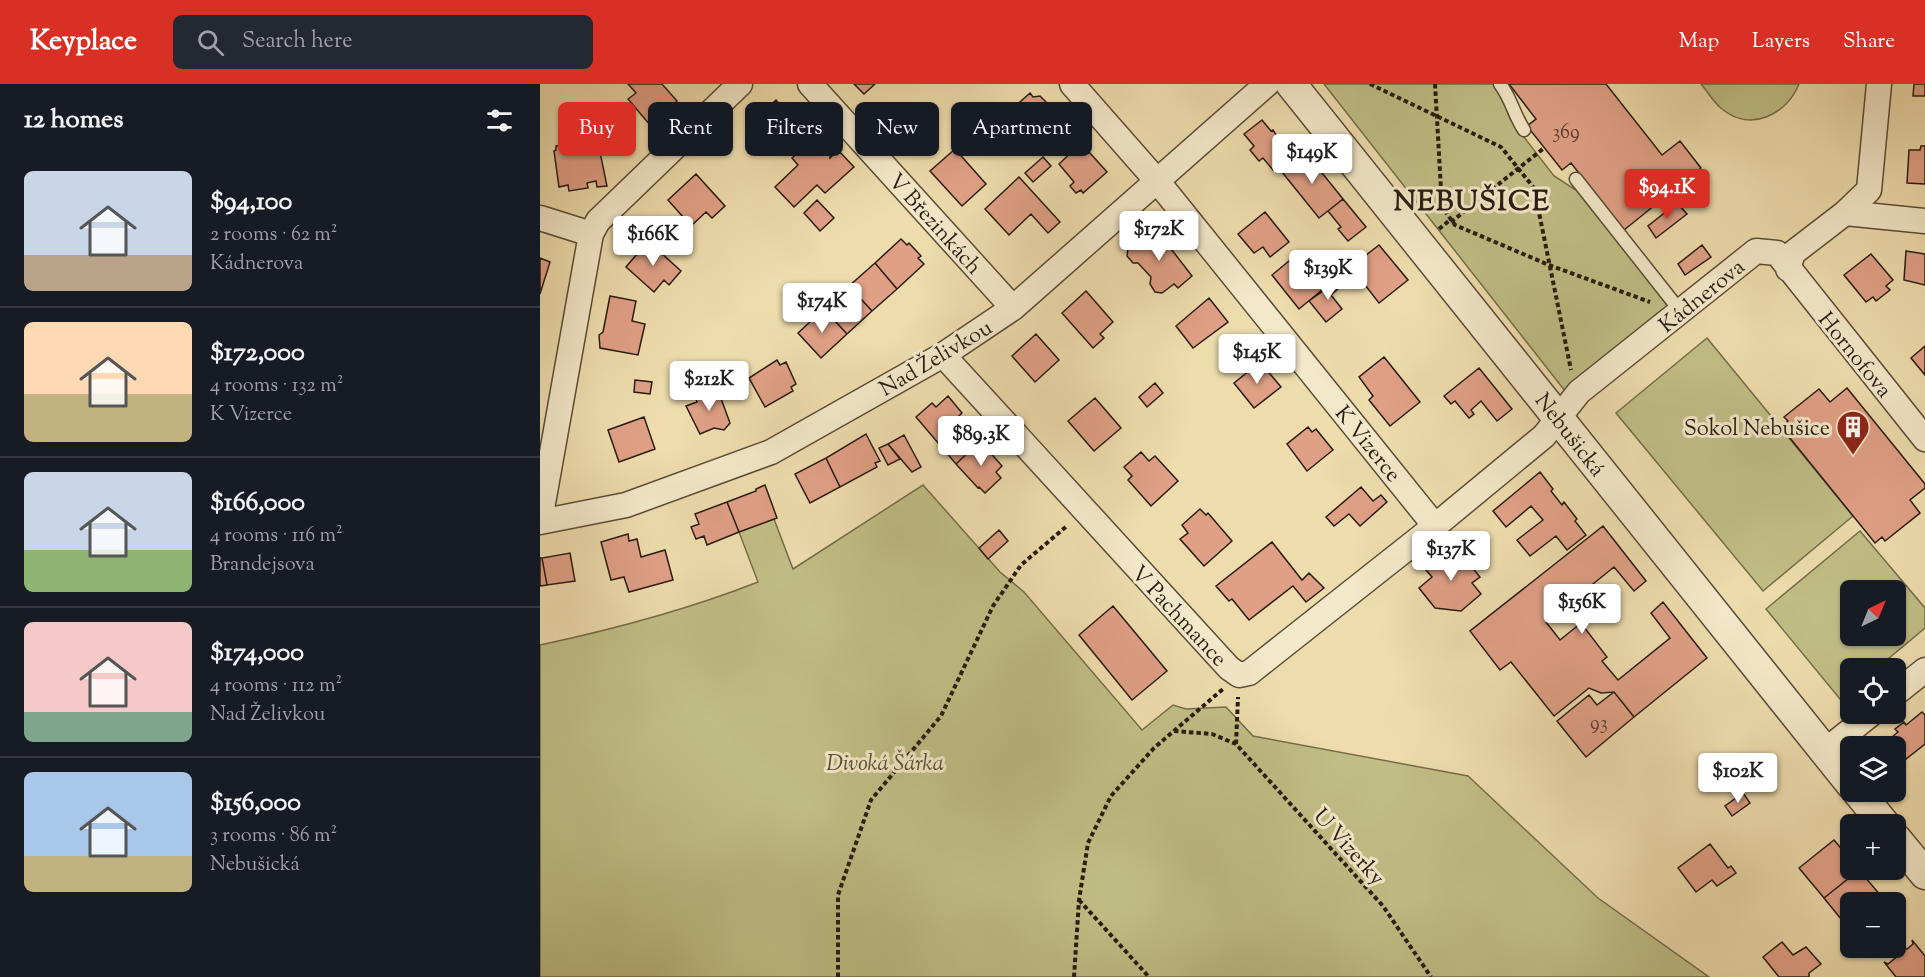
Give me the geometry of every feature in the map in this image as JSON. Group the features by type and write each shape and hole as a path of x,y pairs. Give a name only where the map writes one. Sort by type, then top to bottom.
{"street":[{"path":"540,521 591,234 598,221 740,84"},
{"name":"V Březinkách","path":"810,84 1013,308"},
{"name":"K Vizerce","path":"1072,84 1158,182 1435,526"},
{"name":"Nad Želivkou","path":"540,521 626,505 771,452 943,355 1013,308 1267,84"},
{"name":"Nebušická","path":"1291,84 1840,771"},
{"path":"1788,269 1793,253 1845,213 1869,190 1880,84"},
{"path":"1845,213 1925,221"},
{"path":"540,218 591,234"},
{"name":"Kádnerova","path":"1558,418 1579,392 1678,308 1756,251 1777,253 1788,269"},
{"name":"Hornofova","path":"1788,269 1925,439"},
{"name":"V Pachmance","path":"943,355 1229,668 1239,675 1250,673 1435,526 1544,436 1558,418"},
{"path":"1906,685 1925,670"},
{"path":"1824,751 1858,724"},
{"path":"1866,802 1876,814"},
{"path":"1906,851 1925,874"}],"lane":[{"path":"1500,84 1509,94 1514,115 1524,130"},
{"path":"1576,179 1678,308"}],"path":[{"path":"1370,84 1501,147 1534,188 1573,378 1579,392"},
{"path":"1435,84 1442,207 1451,221 1549,265 1667,309 1678,308"},
{"path":"1440,228 1544,148"},
{"path":"838,977 838,895 871,800 941,716 993,606 1022,565 1084,511"},
{"path":"1074,977 1079,900 1088,843 1111,796 1154,748 1239,675"},
{"path":"1236,744 1239,675"},
{"name":"U Vizerky","path":"1174,731 1212,734 1236,744 1383,906 1431,977"},
{"path":"1079,900 1149,977"}],"green space":[{"path":"1324,84 1493,84 1501,95 1510,119 1554,176 1579,192 1669,307 1565,391"},
{"path":"1701,84 1799,84 1786,104 1767,117 1756,120 1733,116 1722,109"},
{"path":"1707,338 1853,516 1763,591 1616,413"},
{"name":"Divoká Šárka","path":"923,485 1000,572 1024,592 1142,730 1173,705 1186,709 1226,707 1253,736 1468,776 1598,898 1709,977 540,977 540,645 650,618 758,582 739,532 774,519 793,569"},
{"path":"1860,531 1901,580 1840,580 1840,646 1903,646 1889,658 1840,658 1840,699 1766,609"},
{"path":"1906,585 1925,608 1925,628 1906,644"}],"building":[{"path":"628,84 662,84 677,101 648,102 648,123 636,108 636,102 631,102 628,99 636,93"},
{"path":"854,84 875,84 864,94"},
{"path":"1509,84 1606,84 1662,155 1680,141 1701,168 1624,230 1571,163 1562,170 1527,126 1536,119"},
{"path":"1914,84 1925,84 1925,96 1913,96"},
{"path":"1030,93 1033,97 1040,96 1046,102 1020,102"},
{"path":"1262,120 1271,131 1273,130 1290,156 1273,170 1263,158 1259,161 1250,150 1254,146 1244,134"},
{"path":"558,146 558,156 601,156 607,186 597,187 596,181 587,183 588,188 569,191 568,185 559,187 554,151"},
{"path":"1921,146 1925,146 1925,184 1907,183 1909,150 1920,150"},
{"path":"951,153 951,156 961,156 986,184 962,206 930,171"},
{"path":"1306,153 1343,199 1319,218 1282,172"},
{"path":"843,155 854,167 825,193 817,185 794,207 775,187 798,165 792,158 794,156 830,156 830,158"},
{"path":"1092,155 1107,172 1083,193 1081,190 1076,193 1070,186 1074,182 1059,164 1067,156"},
{"path":"1043,157 1051,166 1033,182 1025,173"},
{"path":"696,174 725,206 712,218 706,212 691,226 668,200"},
{"path":"1019,177 1060,222 1048,233 1031,214 1009,235 985,209"},
{"path":"1343,199 1366,227 1348,241 1338,229 1341,227 1328,211"},
{"path":"817,200 834,218 820,231 804,213"},
{"path":"1677,203 1687,214 1656,238 1648,226"},
{"path":"1265,212 1289,242 1270,257 1263,247 1254,253 1238,234"},
{"path":"1155,228 1192,276 1178,288 1174,284 1162,293 1155,292 1150,284 1151,277 1138,263 1133,263 1127,256 1128,249"},
{"path":"901,239 907,245 909,243 921,256 918,258 924,264 897,289 875,263"},
{"path":"648,241 681,271 669,285 664,280 654,292 626,267"},
{"path":"1379,245 1408,280 1379,303 1351,267"},
{"path":"1702,245 1711,257 1685,275 1678,264"},
{"path":"1906,251 1925,254 1925,285 1904,280"},
{"path":"1871,254 1893,280 1886,286 1890,290 1876,301 1873,297 1866,302 1844,275"},
{"path":"1295,256 1322,290 1299,309 1272,275"},
{"path":"540,258 550,262 540,294"},
{"path":"875,263 897,289 872,311 849,286"},
{"path":"1344,276 1347,281 1331,295 1342,309 1326,322 1309,301"},
{"path":"849,286 872,311 847,334 824,309"},
{"path":"1086,291 1113,322 1100,334 1104,338 1093,348 1062,313"},
{"path":"610,296 636,301 632,321 645,324 638,355 600,348 599,335 603,332"},
{"path":"1209,298 1228,322 1193,348 1176,326"},
{"path":"824,309 847,334 821,358 798,333"},
{"path":"1036,334 1059,360 1035,382 1012,356"},
{"path":"1925,346 1925,375 1911,358"},
{"path":"1384,357 1420,402 1390,426 1369,400 1373,396 1359,377"},
{"path":"777,360 780,365 786,362 796,384 791,387 793,391 765,407 749,378"},
{"path":"1260,362 1281,387 1254,408 1234,383"},
{"path":"1479,368 1512,409 1497,421 1481,401 1471,410 1474,414 1469,418 1455,401 1451,404 1444,396"},
{"path":"635,380 652,382 650,394 634,392"},
{"path":"1155,383 1163,393 1147,407 1139,397"},
{"name":"Sokol Nebušice","path":"1847,388 1925,484 1925,488 1910,500 1920,513 1885,541 1882,537 1875,543 1781,427 1788,421 1784,417 1819,389 1830,402"},
{"path":"712,390 714,395 719,393 730,423 724,430 714,428 700,434 686,406 697,402 695,396"},
{"path":"948,396 962,413 958,417 980,441 956,464 916,417 932,403 936,407"},
{"path":"1095,398 1121,428 1094,451 1068,421"},
{"path":"644,417 655,449 619,462 608,430"},
{"path":"1308,427 1312,432 1316,429 1333,450 1307,471 1287,444"},
{"path":"866,434 880,461 875,463 877,467 840,487 826,458"},
{"path":"904,435 921,467 912,472 888,444"},
{"path":"980,441 1002,466 996,472 1001,478 985,493 956,464"},
{"path":"888,444 900,459 888,465 879,448"},
{"path":"1141,452 1149,461 1155,456 1178,481 1151,506 1128,480 1132,476 1124,467"},
{"path":"826,458 840,487 810,503 795,474"},
{"path":"1540,472 1553,489 1551,491 1562,505 1564,502 1586,535 1567,550 1556,536 1530,556 1517,540 1543,520 1531,506 1506,527 1493,511"},
{"path":"765,485 777,518 739,532 727,502 756,491"},
{"path":"1361,487 1373,501 1381,495 1387,502 1360,526 1349,514 1334,526 1326,517"},
{"path":"727,502 739,532 707,545 704,536 696,539 691,527 699,524 695,514"},
{"path":"1200,509 1206,515 1208,513 1232,541 1204,566 1180,539 1188,533 1182,525"},
{"path":"1603,526 1646,581 1634,591 1614,567 1546,622 1560,640 1581,623 1607,657 1602,661 1618,680 1670,638 1651,613 1663,602 1707,658 1634,717 1614,692 1601,693 1589,688 1554,716 1511,662 1500,670 1470,631"},
{"path":"999,530 1008,541 988,559 979,548"},
{"path":"628,534 629,541 637,539 641,557 665,550 673,580 629,592 624,577 611,580 601,542"},
{"path":"1272,542 1302,580 1309,573 1324,588 1306,602 1293,586 1249,620 1232,599 1229,601 1216,586"},
{"path":"1454,545 1480,577 1472,583 1481,594 1461,611 1435,608 1419,588 1432,577 1426,570"},
{"path":"570,553 575,581 547,585 542,558"},
{"path":"540,558 542,558 547,585 540,586"},
{"path":"1113,606 1167,671 1132,700 1079,635"},
{"path":"1614,692 1634,717 1586,757 1557,721 1589,695 1597,705"},
{"path":"1922,712 1925,715 1925,744 1906,759 1906,736 1893,736 1898,732 1895,729 1901,724 1906,725"},
{"path":"1743,793 1750,803 1732,816 1725,806"},
{"path":"1834,840 1840,847 1840,880 1846,880 1824,898 1799,868"},
{"path":"1710,844 1728,868 1731,866 1736,873 1717,886 1712,880 1696,892 1678,868"},
{"path":"1846,880 1867,880 1878,892 1840,892 1840,918 1824,898"},
{"path":"1912,940 1925,956 1925,977 1896,977 1884,962 1888,964 1895,958 1906,958 1906,948 1913,944"},
{"path":"1782,942 1793,955 1806,947 1821,964 1809,973 1809,977 1779,977 1763,957"}],"place":[{"name":"Sokol Nebušice","path":"1853,456"}],"district":[{"name":"NEBUŠICE","path":"1472,200"}]}
